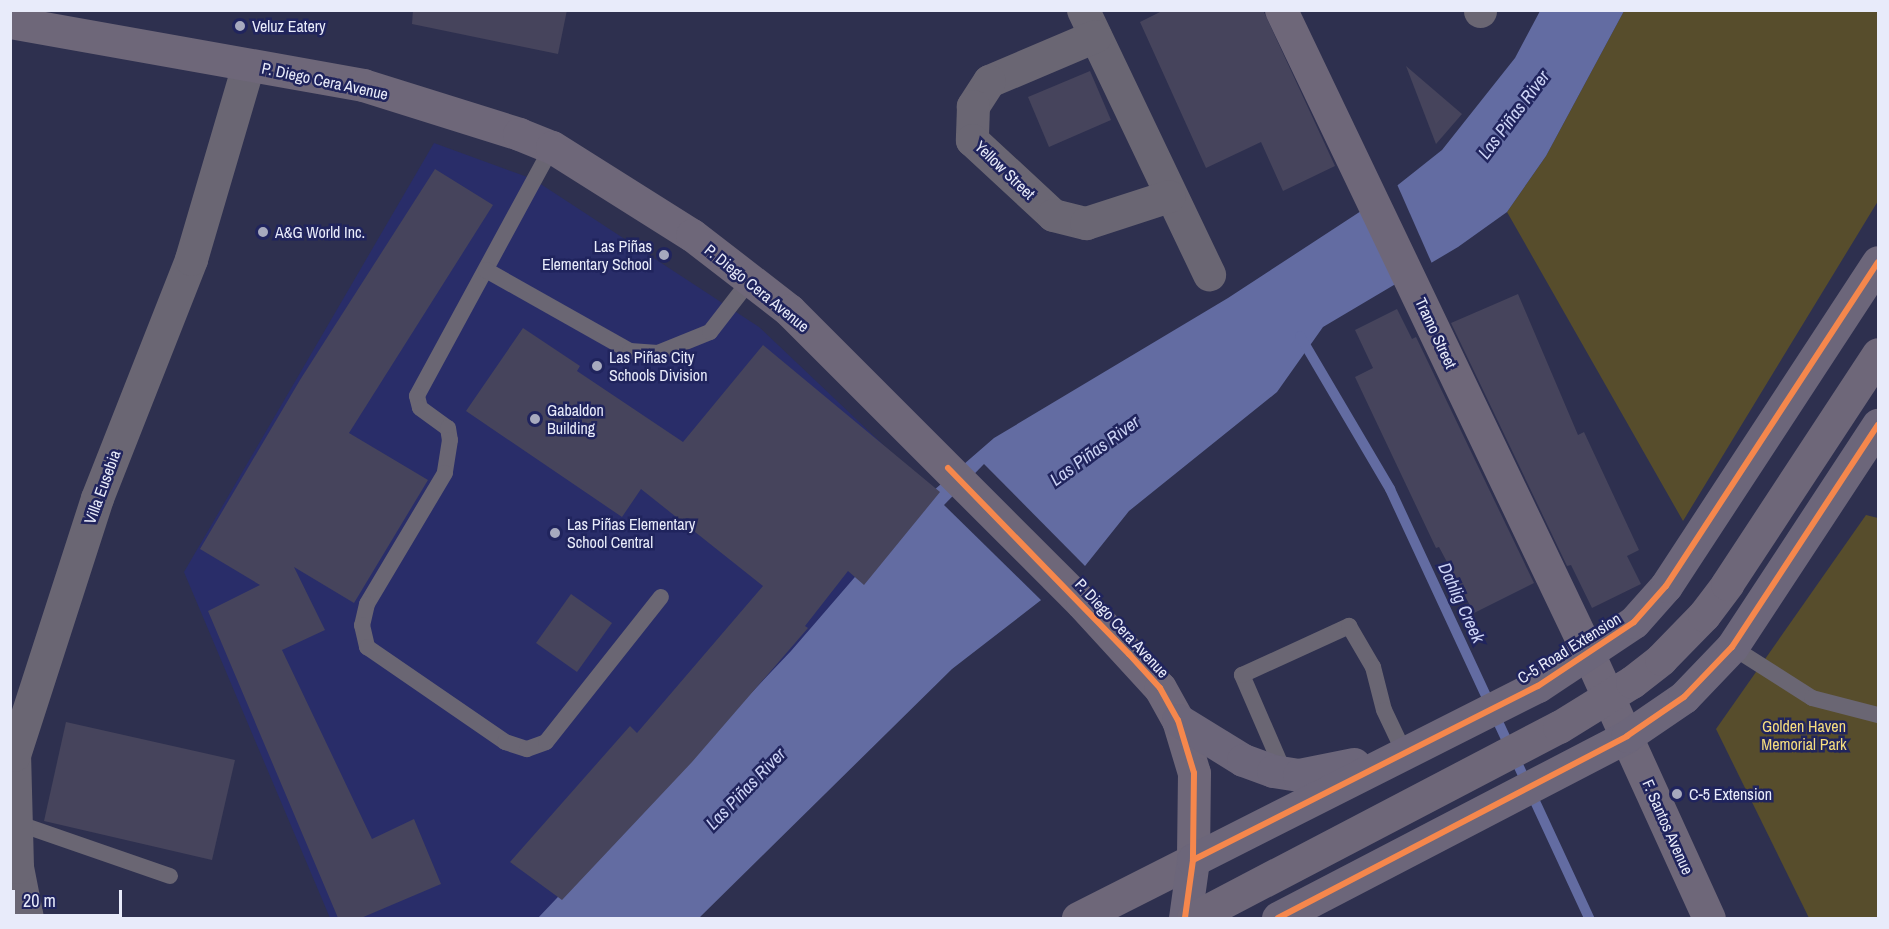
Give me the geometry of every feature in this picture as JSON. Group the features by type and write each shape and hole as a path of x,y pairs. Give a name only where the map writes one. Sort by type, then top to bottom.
{"main road":[{"name":"Tramo Street","path":"1281,10 1627,736"},
{"name":"P. Diego Cera Avenue","path":"28,20 248,65 363,85 552,147 692,235 751,279 789,310 948,468 1082,603 1160,688 1178,720 1194,773 1193,860 1185,918"},
{"name":"C-5 Road Extension","path":"1078,918 1407,749 1538,686 1589,655 1634,622 1666,586 1878,262"},
{"path":"1193,918 1558,727 1632,682 1661,659 1704,615 1727,584 1878,354"},
{"path":"1278,918 1627,736 1684,697 1732,646 1873,445"},
{"path":"1178,720 1243,760 1299,775 1334,770 1407,749"},
{"name":"F. Santos Avenue","path":"1627,736 1709,918"}],"street":[{"name":"Yellow Street","path":"1170,196 1086,223 1053,215 972,140 973,106 989,81 1089,23 1209,274"},
{"name":"Villa Eusebia","path":"27,918 14,822 15,755 97,498 191,259 248,65"}],"lane":[{"path":"552,147 417,396 420,408 448,428 450,440 445,473 367,604 362,625 367,647 505,742 527,749 546,742 661,597"},
{"path":"486,270 630,351 658,353 710,332 751,279"},
{"path":"1284,772 1242,675 1350,626 1373,667 1384,710 1407,749"},
{"path":"1732,646 1812,698 1878,715"},
{"path":"14,822 170,876"}],"shaded area":[{"name":"Las Piñas Elementary School Central","path":"434,143 533,179 759,327 936,495 564,918 330,918 184,572"}],"green space":[{"path":"1624,11 1878,11 1878,201 1683,521 1507,212 1546,156"},
{"name":"Golden Haven Memorial Park","path":"1866,515 1878,518 1878,918 1809,918 1716,729"}],"water":[{"name":"Las Piñas River","path":"1540,11 1624,11 1546,156 1507,212 1458,247 1323,327 1277,392 1129,511 1085,566 952,669 699,918 538,918 791,651 918,504 994,438 1228,298 1384,196 1442,150 1515,58"}],"pier":[{"path":"1396,182 1433,266 1396,287 1382,194"},
{"path":"984,464 1087,568 1043,602 944,505"}],"building":[{"path":"413,10 567,10 558,54 412,24"},
{"path":"1164,10 1263,10 1335,166 1283,191 1261,142 1206,168 1140,22"},
{"path":"1406,66 1462,114 1436,144"},
{"path":"1090,71 1111,120 1049,147 1028,97"},
{"path":"435,169 493,205 349,433 428,480 354,603 294,567 325,630 282,650 372,839 414,819 441,884 361,918 338,918 208,611 260,585 200,549 300,380"},
{"path":"1518,294 1578,435 1584,432 1639,550 1627,556 1641,584 1592,608 1571,565 1567,566 1451,323"},
{"path":"1397,309 1412,339 1416,337 1534,583 1474,613 1439,547 1436,548 1355,377 1373,368 1355,330"},
{"path":"523,328 580,366 577,371 683,442 763,345 940,492 864,585 848,571 805,626 808,628 692,762 562,900 510,862 630,726 637,733 763,586 641,489 622,517 466,411"},
{"path":"571,594 612,623 577,672 536,643"},
{"path":"66,722 235,760 212,860 44,821"}],"waterway":[{"name":"Dahlig Creek","path":"1300,336 1390,489 1589,918"}],"cycle path":[{"path":"1193,860 1538,686 1634,622 1666,586 1878,262"},
{"path":"1278,918 1627,736 1684,697 1732,647 1878,425"},
{"path":"948,468 1129,654 1160,688 1178,720 1194,773 1193,860 1185,918"}],"place":[{"name":"Veluz Eatery","path":"240,26"},
{"name":"A&G World Inc.","path":"263,232"},
{"name":"Las Piñas Elementary School","path":"664,255"},
{"name":"Las Piñas City Schools Division","path":"597,366"},
{"name":"Gabaldon Building","path":"535,419"},
{"name":"Las Piñas Elementary School Central","path":"555,533"},
{"name":"C-5 Extension","path":"1677,794"}]}
